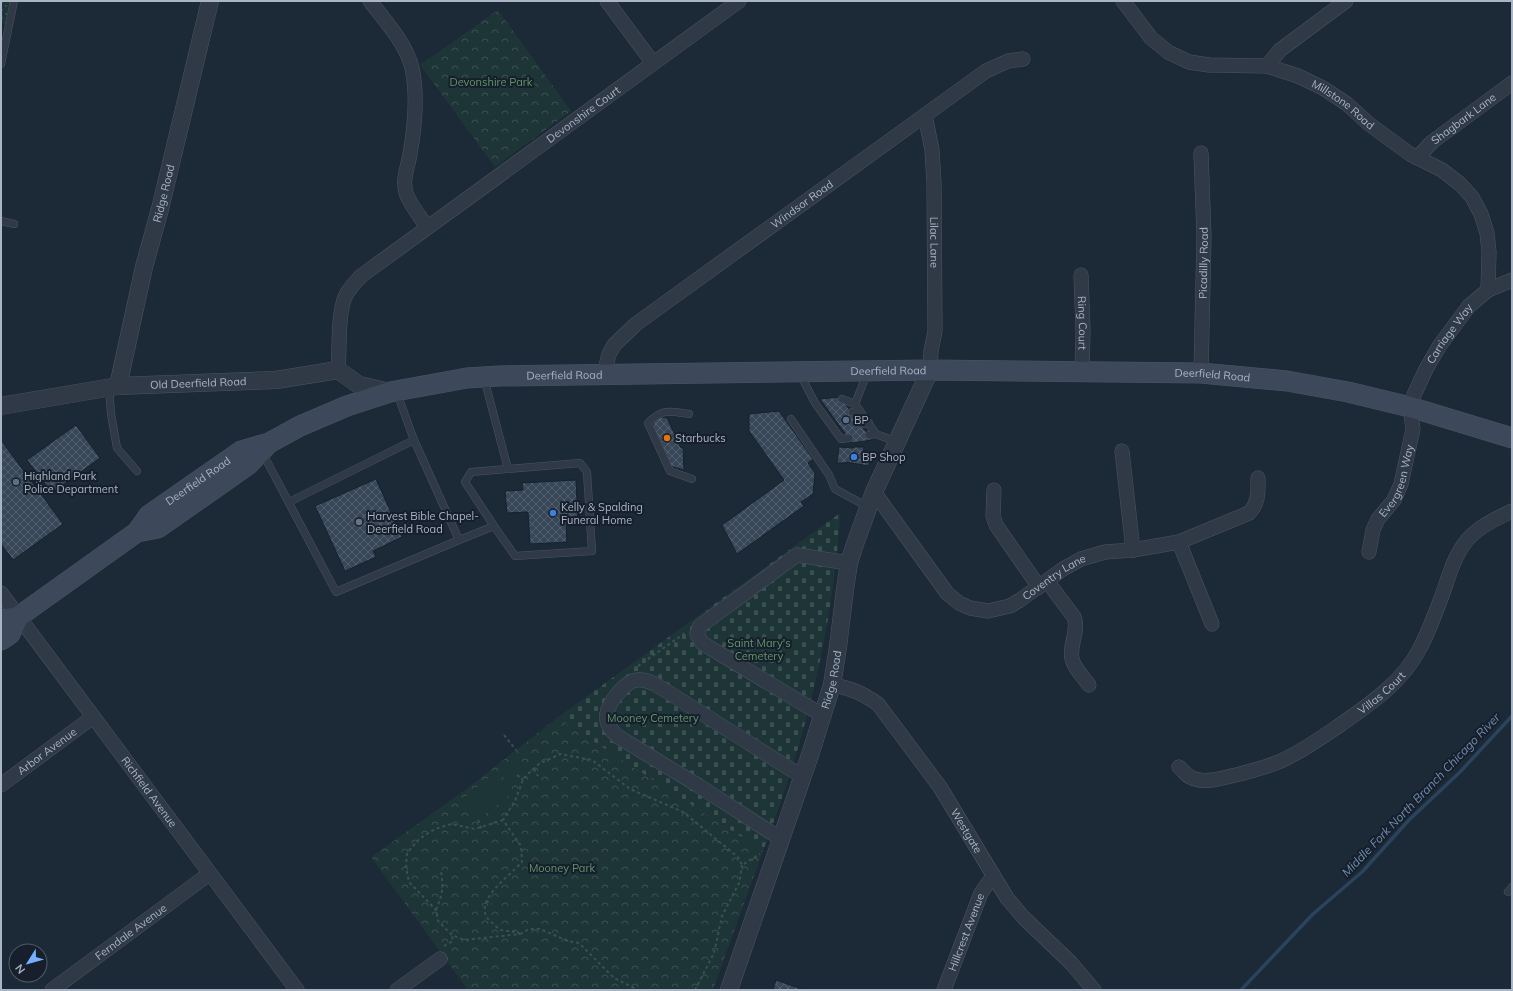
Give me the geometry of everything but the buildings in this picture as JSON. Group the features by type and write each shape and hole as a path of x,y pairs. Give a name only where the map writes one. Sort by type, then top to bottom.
{"main road":[{"name":"Deerfield Road","path":"1,640 10,634 10,618 137,532 149,515 241,451 265,447 300,426 341,409 393,392 466,378 604,374 930,370 1201,373 1286,382 1348,392 1410,407 1512,438"}],"street":[{"name":"Ridge Road","path":"114,387 160,209 210,1"},
{"path":"370,1 402,45 412,67 415,91 414,122 405,183 407,194 427,227"},
{"path":"607,1 653,63"},
{"name":"Devonshire Court","path":"338,370 341,313 347,293 361,276 739,1"},
{"name":"Millstone Road","path":"1123,1 1151,38 1168,52 1189,62 1210,65 1267,66 1298,76 1323,88 1347,104 1369,124 1410,154 1442,170 1460,184 1472,197 1481,214 1488,233 1488,290"},
{"path":"1267,66 1280,50 1346,1"},
{"name":"Windsor Road","path":"604,374 609,354 614,345 636,324 986,71 1008,61 1023,59"},
{"name":"Shagbark Lane","path":"1417,158 1432,142 1512,83"},
{"name":"Lilac Lane","path":"925,115 932,150 934,183 935,331 930,370"},
{"name":"Picadilly Road","path":"1201,153 1204,237 1201,373"},
{"name":"Ring Court","path":"1081,275 1083,330 1082,371"},
{"name":"Carriage Way","path":"1410,407 1426,369 1440,345 1469,306 1488,290 1512,280"},
{"name":"Old Deerfield Road","path":"1,406 114,387 276,380 338,370"},
{"path":"338,370 359,384 393,392"},
{"name":"Ridge Road","path":"729,990 776,835 803,777 832,685 849,563 855,544 871,499 930,370"},
{"name":"Evergreen Way","path":"1369,552 1373,530 1378,519 1394,500 1401,484 1413,429 1410,407"},
{"path":"1122,451 1133,550"},
{"name":"Coventry Lane","path":"871,499 941,586 959,603 970,608 988,611 1010,606 1081,559 1105,552 1133,550 1179,542 1249,513 1255,507 1258,498 1258,478"},
{"path":"994,490 993,516 996,525 1043,584 1074,618 1076,624 1071,656 1073,662 1089,685"},
{"name":"Villas Court","path":"1179,767 1189,777 1196,780 1220,779 1255,770 1282,761 1308,748 1367,706 1395,682 1420,649 1460,550 1472,534 1486,523 1512,511"},
{"path":"1179,542 1212,624"},
{"path":"822,715 702,642 699,639 698,632 700,626 797,555 849,563"},
{"name":"Richfield Avenue","path":"1,593 10,618 93,717 297,990"},
{"path":"776,835 617,736 611,730 607,721 606,713 626,683 636,680 645,680 656,684 803,777"},
{"name":"Westgate","path":"832,685 843,687 865,695 878,704 940,787 1007,898 1024,918 1071,963 1094,990"},
{"name":"Arbor Avenue","path":"1,785 93,717"},
{"name":"Ferndale Avenue","path":"52,990 209,874"},
{"name":"Hillcrest Avenue","path":"944,990 981,893 993,876"},
{"path":"397,990 440,958"}],"lane":[{"path":"1,64 14,1"},
{"path":"1,221 14,224"},
{"path":"855,404 868,371"},
{"path":"799,372 818,402 824,416 841,439 849,438"},
{"path":"484,377 508,469"},
{"path":"114,387 111,414 117,448 137,471"},
{"path":"393,392 459,540"},
{"path":"842,398 855,404 869,424 873,435 897,442"},
{"path":"689,414 671,411 657,414 648,423 670,471 692,479"},
{"path":"852,412 860,411"},
{"path":"824,416 833,414"},
{"path":"791,419 829,475 835,489 871,499"},
{"path":"861,424 869,424"},
{"path":"832,427 841,426"},
{"path":"288,502 414,440"},
{"path":"265,447 288,502 336,592 494,526"},
{"path":"580,463 587,472 592,551 515,556 494,526 465,482 471,472 580,463"}],"path":[{"path":"626,683 633,670 687,631 698,632"},
{"path":"504,735 516,750"},
{"path":"638,990 614,978 579,943 568,941 540,930 529,929 520,934 464,940 452,935 438,921 436,910 409,882 406,868 407,853 419,839 435,829 451,824 475,829 504,820 515,801 523,780 534,769 560,754 592,760 630,789 683,812 738,857 742,865 739,884 722,916 714,953 695,990"},
{"path":"534,769 538,776"},
{"path":"517,775 523,780"},
{"path":"478,820 481,828"},
{"path":"504,820 521,846 522,862 491,892 486,901 485,910 490,921 501,930 520,934"},
{"path":"742,865 764,851 776,835"},
{"path":"436,910 443,894 441,871"},
{"path":"486,901 492,904"}],"green space":[{"path":"1,1 10,1 5,24 1,23"},
{"name":"Devonshire Park","path":"498,10 571,111 495,167 420,65"},
{"path":"840,513 837,556 818,672 788,781 763,851 557,718"},
{"name":"Mooney Park","path":"557,718 763,851 713,990 468,990 371,857 465,790"},
{"path":"514,757 524,770 507,782 498,770"},
{"path":"492,775 509,795 475,822 459,802"}],"waterway":[{"name":"Middle Fork North Branch Chicago River","path":"1241,990 1313,914 1362,872 1409,820 1460,772 1512,716"}],"place":[{"name":"BP","path":"846,420"},
{"name":"Starbucks","path":"667,438"},
{"name":"BP Shop","path":"854,457"},
{"name":"Highland Park Police Department","path":"16,482"},
{"name":"Kelly & Spalding Funeral Home","path":"553,513"},
{"name":"Harvest Bible Chapel- Deerfield Road","path":"359,522"}],"park label":[{"name":"Saint Mary's Cemetery","path":"759,649"},
{"name":"Mooney Cemetery","path":"653,718"}]}
